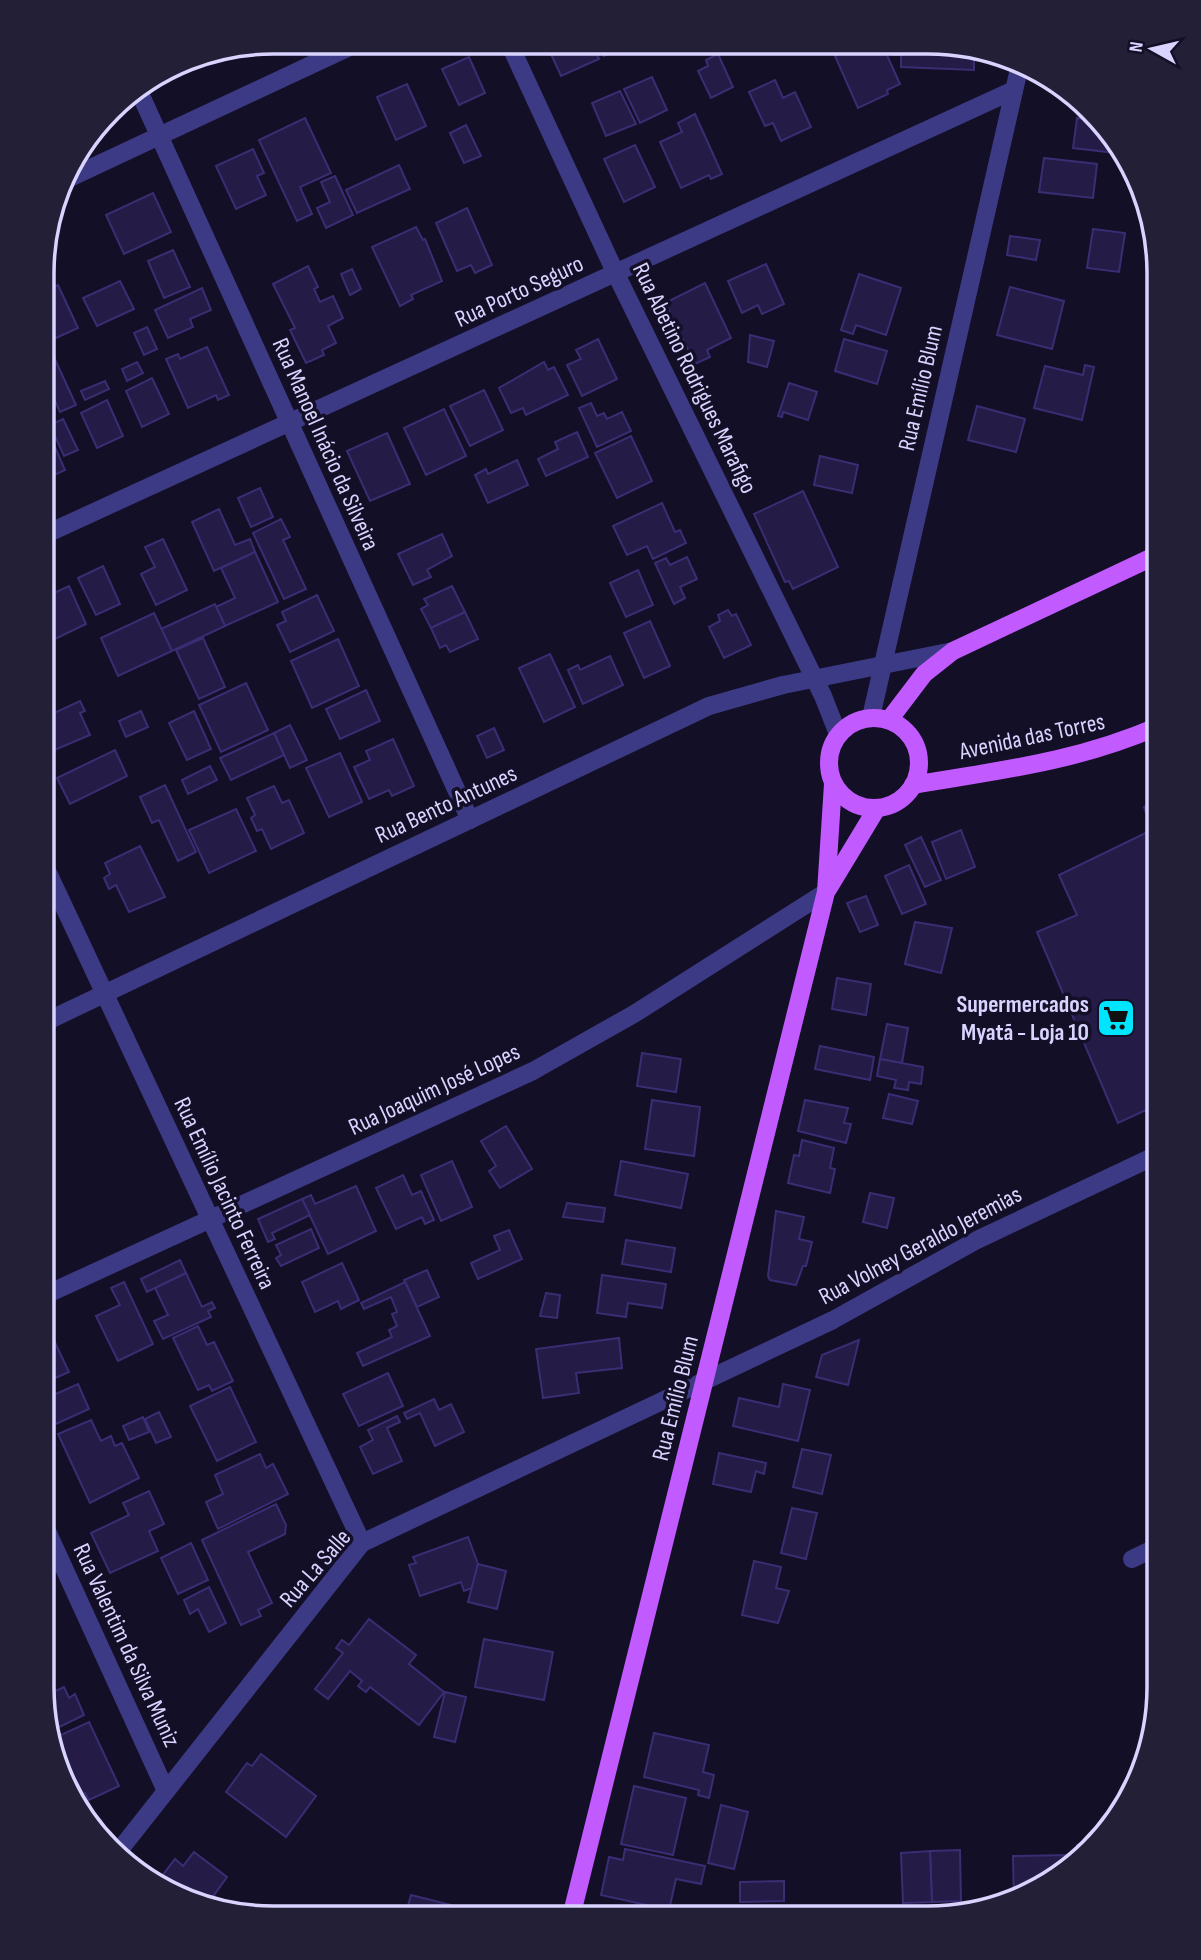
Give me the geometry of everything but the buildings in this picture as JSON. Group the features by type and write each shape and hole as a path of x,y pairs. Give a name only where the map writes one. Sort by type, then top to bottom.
{"main road":[{"path":"889,720 924,674 953,651 1147,560"},
{"path":"871,717 889,720 903,727 918,754 919,770 913,785 904,797 877,808 852,802 833,784 829,758 838,734 858,719 871,717"},
{"name":"Avenida das Torres","path":"913,785 1068,759 1120,743 1147,731"},
{"name":"Rua Emílio Blum","path":"575,1906 826,892 833,784"},
{"name":"Rua Emílio Blum","path":"826,892 877,808"}],"street":[{"path":"79,173 332,55"},
{"name":"Rua Abetino Rodrigues Marafigo","path":"514,55 616,274 815,680 838,734"},
{"name":"Rua Emílio Blum","path":"871,717 1017,74"},
{"name":"Rua Porto Seguro","path":"54,530 1014,90"},
{"name":"Rua Manoel Inácio da Silveira","path":"142,98 470,820"},
{"path":"882,666 953,651"},
{"name":"Rua Bento Antunes","path":"54,1018 709,706 744,694 882,666"},
{"name":"Rua Emílio Jacinto Ferreira","path":"54,886 362,1544"},
{"name":"Rua Joaquim José Lopes","path":"54,1291 533,1071 634,1014 826,892"},
{"name":"Rua Volney Geraldo Jeremias","path":"705,1381 881,1295 977,1240 1146,1160"},
{"name":"Rua La Salle","path":"123,1846 362,1544 705,1381"},
{"name":"Rua Valentim da Silva Muniz","path":"54,1546 166,1791"},
{"path":"1132,1559 1146,1552"}],"place":[{"name":"Supermercados Myatã - Loja 10","path":"1116,1018"}]}
